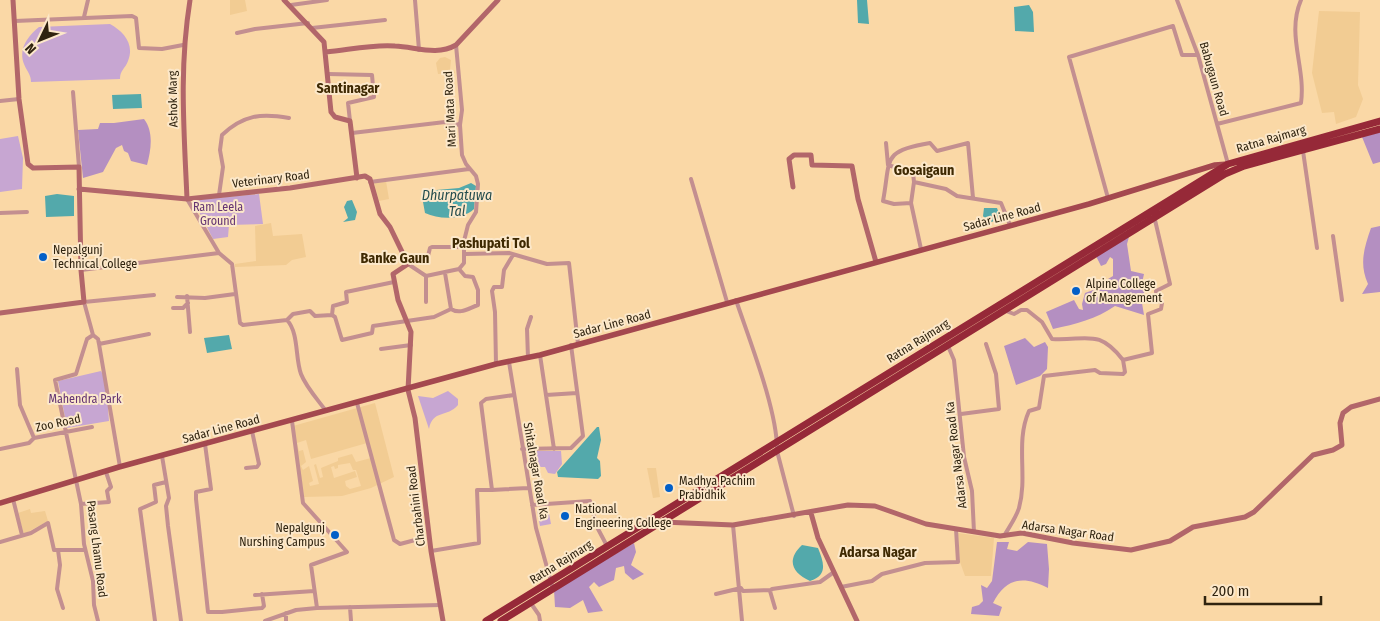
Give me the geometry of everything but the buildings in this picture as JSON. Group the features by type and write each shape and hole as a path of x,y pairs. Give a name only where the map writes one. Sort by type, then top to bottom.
{"highway":[{"name":"Ratna Rajmarg","path":"501,621 606,546 1228,164 1380,121"},
{"name":"Ratna Rajmarg","path":"486,621 663,522 1234,170 1380,129"}],"main road":[{"name":"Sadar Line Road","path":"0,503 120,467 408,390 496,364 540,355 1108,198 1215,165 1228,164"}],"street":[{"path":"13,0 22,132 29,167 79,167"},
{"path":"84,17 88,0"},
{"name":"Ashok Marg","path":"187,199 182,93 183,45 190,0"},
{"path":"284,0 308,23 324,42 331,112 334,117 350,121"},
{"path":"291,6 327,0"},
{"path":"415,0 419,50"},
{"path":"326,52 394,46 441,51 456,45 498,0"},
{"name":"Babugaun Road","path":"1177,0 1198,55 1228,164"},
{"path":"1216,124 1301,104 1303,81 1295,50 1297,10 1301,0"},
{"path":"15,22 84,17 135,16 137,46 141,49 183,45"},
{"path":"312,28 369,20 385,20"},
{"path":"238,34 256,29 308,23"},
{"path":"1108,198 1069,57 1173,26 1182,55 1198,55"},
{"name":"Mari Mata Road","path":"456,45 462,110 460,125 462,155 476,176 478,184 476,212 468,225 464,240 465,254"},
{"path":"328,74 372,75 374,97 348,102 357,178 365,176 370,182 380,214 390,226 407,262 426,276 459,269 464,262 465,254 508,253 547,264 569,263 578,344"},
{"path":"73,92 79,167 81,270 84,302 92,335 98,339 100,344 120,467"},
{"path":"0,101 19,99"},
{"path":"219,195 223,166 220,150 222,135 234,123 252,117 272,115 289,118"},
{"path":"352,133 445,122 460,125"},
{"path":"911,203 894,204 883,201 888,165 891,156 902,149 930,142 937,151 968,143 973,198"},
{"path":"886,143 888,165"},
{"path":"1300,152 1303,151 1317,248"},
{"path":"792,187 789,158 794,155 811,155 812,165 852,166 858,199 876,262"},
{"path":"888,165 913,173 914,182 911,203 921,250"},
{"path":"370,182 469,168"},
{"name":"Veterinary Road","path":"79,189 187,199 357,178"},
{"path":"691,179 727,302"},
{"path":"914,182 946,189 957,196 1001,203 1010,225"},
{"path":"187,199 219,253 232,264 238,318 242,324 287,320 291,315 310,311 314,316 332,315"},
{"path":"0,213 27,212"},
{"path":"1123,360 1152,353 1148,314 1161,309 1162,303 1157,300 1156,292 1170,284 1159,234 1155,220 1152,220"},
{"path":"1333,236 1342,300"},
{"path":"459,269 465,276 473,277 478,290 478,305 460,311 451,309 434,317 408,322 380,324 373,326 372,333 342,340 335,317 332,315 333,306 346,302 346,292 394,282 393,274 407,262 428,256 432,246 465,247"},
{"path":"81,270 219,253"},
{"path":"496,364 496,312 492,291 494,287 502,287 504,270 513,255"},
{"path":"445,273 451,309"},
{"path":"426,276 426,302"},
{"name":"Charbahini Road","path":"394,282 398,300 408,322 411,345 408,363 408,390 417,434 431,551 443,621"},
{"path":"177,297 205,298 236,294"},
{"path":"0,313 154,295"},
{"path":"187,296 190,332"},
{"path":"736,300 760,374 778,442 777,451 794,516"},
{"path":"173,308 183,308 188,303"},
{"path":"1004,311 1014,314 1021,310 1028,310 1042,322 1052,340 1097,338 1118,352 1123,360 1125,372 1123,374 1100,373 1095,370 1044,376 1039,408 1029,411 1024,426 1021,442 1019,508 1004,536"},
{"path":"528,358 527,329 530,317"},
{"path":"287,320 292,329 301,374 326,411"},
{"path":"100,344 149,334"},
{"name":"Pasang Lhamu Road","path":"92,335 87,339 76,374 55,380 81,504 85,550 93,581 94,605 98,621"},
{"path":"960,414 999,409 996,374 986,344"},
{"path":"381,349 411,345"},
{"path":"522,449 571,448 582,436 571,345"},
{"name":"Adarsa Nagar Road Ka","path":"948,346 954,360 964,457 972,490 974,532"},
{"path":"540,355 554,448"},
{"name":"Shitalnagar Road Ka","path":"509,362 528,488 552,585"},
{"path":"17,368 20,404 34,438"},
{"path":"546,395 577,393"},
{"path":"492,490 481,403 486,399 514,395"},
{"name":"Adarsa Nagar Road","path":"663,522 733,525 794,516 848,505 875,506 926,524 1004,536 1022,533 1073,543 1131,550 1170,540 1193,527 1245,517 1254,512 1313,455 1342,445 1340,423 1343,413 1351,407 1380,399"},
{"path":"357,403 394,540 400,544 419,539"},
{"path":"292,420 304,503 346,552 311,565 317,608"},
{"name":"Zoo Road","path":"0,449 66,430 92,427"},
{"path":"246,468 257,467 259,464 252,431"},
{"path":"205,444 211,489 196,492 196,500 208,612 262,608 264,606 262,594"},
{"path":"162,456 169,498 166,504 181,621"},
{"path":"81,504 109,502 107,491 111,487 106,472"},
{"path":"156,502 154,485 166,482"},
{"path":"431,551 479,543 476,490 528,488"},
{"path":"14,499 22,535"},
{"path":"532,505 590,501 606,546"},
{"path":"155,621 140,509 156,502 166,504"},
{"path":"811,513 818,538 857,621"},
{"path":"0,542 22,535 48,523 54,550 85,550"},
{"path":"733,525 742,621"},
{"path":"841,587 872,581 882,574 925,563 958,562 956,529"},
{"path":"58,550 60,565 57,589 63,608"},
{"path":"716,594 740,589 744,591 771,590 820,582 834,572"},
{"path":"771,590 775,608"},
{"path":"255,595 314,591"},
{"path":"530,602 539,615 540,621"},
{"path":"265,621 286,613 317,608 440,605"},
{"path":"350,607 350,621"},
{"path":"286,613 286,621"}],"shaded area":[{"path":"230,0 245,0 247,11 230,15"},
{"path":"1319,11 1360,12 1358,85 1363,99 1356,117 1336,124 1334,112 1322,113 1312,73"},
{"path":"445,57 451,60 450,70 454,70 455,73 438,74 436,63 440,58"},
{"path":"144,119 150,135 147,165 131,161 122,145 116,148 103,172 83,178 78,130 98,129 100,123"},
{"path":"1380,132 1380,162 1373,164 1362,137"},
{"path":"386,181 389,199 379,201 374,183"},
{"path":"271,223 273,236 302,234 306,257 292,260 286,265 235,267 235,264 256,261 255,226"},
{"path":"1380,226 1380,292 1362,294 1368,284 1363,263 1366,242 1371,228"},
{"path":"1129,237 1127,244 1131,271 1144,274 1142,283 1146,301 1142,303 1144,315 1115,306 1085,320 1053,329 1046,312 1074,300 1079,309 1083,310 1082,304 1085,293 1104,286 1108,279 1113,276 1113,259 1110,257 1106,264 1101,266 1096,256"},
{"path":"1025,338 1034,347 1045,342 1048,347 1047,369 1040,376 1016,385 1004,346"},
{"path":"375,403 394,477 371,488 342,496 304,497 293,426","holes":["306,440 311,459 367,443 371,458 356,462 352,454 338,458 338,461 321,468 323,477 320,478 316,464 314,465 319,484 310,486 309,483 313,481 309,466 303,470 301,466 306,462 303,450 299,451 297,443","350,463 353,470 356,470 361,486 350,489 346,486 345,481 357,477 355,471 334,478 331,467 334,466 335,469 338,468 338,465"]},
{"path":"647,468 656,468 660,497 653,498"},
{"path":"30,509 31,513 45,511 48,521 24,534 18,513"},
{"path":"958,533 994,538 991,576 965,576 960,562"},
{"path":"997,542 1009,542 1007,549 1017,551 1028,542 1047,544 1048,588 1031,581 1016,581 1004,588 993,603 1002,607 999,616 971,614 972,607 979,605 983,601 981,585 987,588 992,581"},
{"path":"634,543 636,552 631,565 644,574 633,580 625,573 624,566 616,568 614,580 599,587 594,582 589,587 603,611 588,613 583,600 570,608 555,607 554,590"}],"green space":[{"path":"110,24 123,34 130,49 128,61 120,79 31,82 22,53 25,43 39,27"},
{"path":"18,136 23,158 22,189 0,192 0,139"},
{"name":"Ram Leela Ground","path":"259,194 263,224 229,225 228,237 213,239 193,200"},
{"name":"Mahendra Park","path":"101,371 106,381 109,421 67,428 58,381"},
{"path":"448,391 458,399 458,405 454,409 437,416 429,429 418,396 433,398"},
{"path":"528,451 561,451 562,464 555,474 548,473 545,467 530,467"},
{"path":"548,508 551,524 540,526 537,510"}],"water":[{"path":"857,0 867,0 869,24 858,23"},
{"path":"1029,5 1033,12 1034,32 1015,31 1014,7"},
{"path":"141,94 142,108 113,109 112,95"},
{"name":"Dhurpatuwa Tal","path":"471,183 476,186 474,209 469,213 457,217 444,218 425,213 423,202 425,191 459,188"},
{"path":"57,194 74,196 74,216 46,217 45,196"},
{"path":"352,200 357,212 355,220 343,222 348,218 344,207 347,201"},
{"path":"984,208 997,208 1001,219 988,223 983,216"},
{"path":"229,335 232,349 207,353 204,338"},
{"path":"599,427 601,440 597,458 600,461 601,476 598,479 558,477 557,472"},
{"path":"802,545 818,548 823,563 820,575 810,581 799,574 793,566 794,556"}],"place":[{"name":"Nepalgunj Technical College","path":"43,257"},
{"name":"Alpine College of Management","path":"1076,291"},
{"name":"Madhya Pachim Prabidhik","path":"669,488"},
{"name":"National Engineering College","path":"565,516"},
{"name":"Nepalgunj Nurshing Campus","path":"335,535"}],"district":[{"name":"Santinagar","path":"348,88"},
{"name":"Gosaigaun","path":"924,170"},
{"name":"Pashupati Tol","path":"491,243"},
{"name":"Banke Gaun","path":"395,258"},
{"name":"Adarsa Nagar","path":"878,552"}]}
